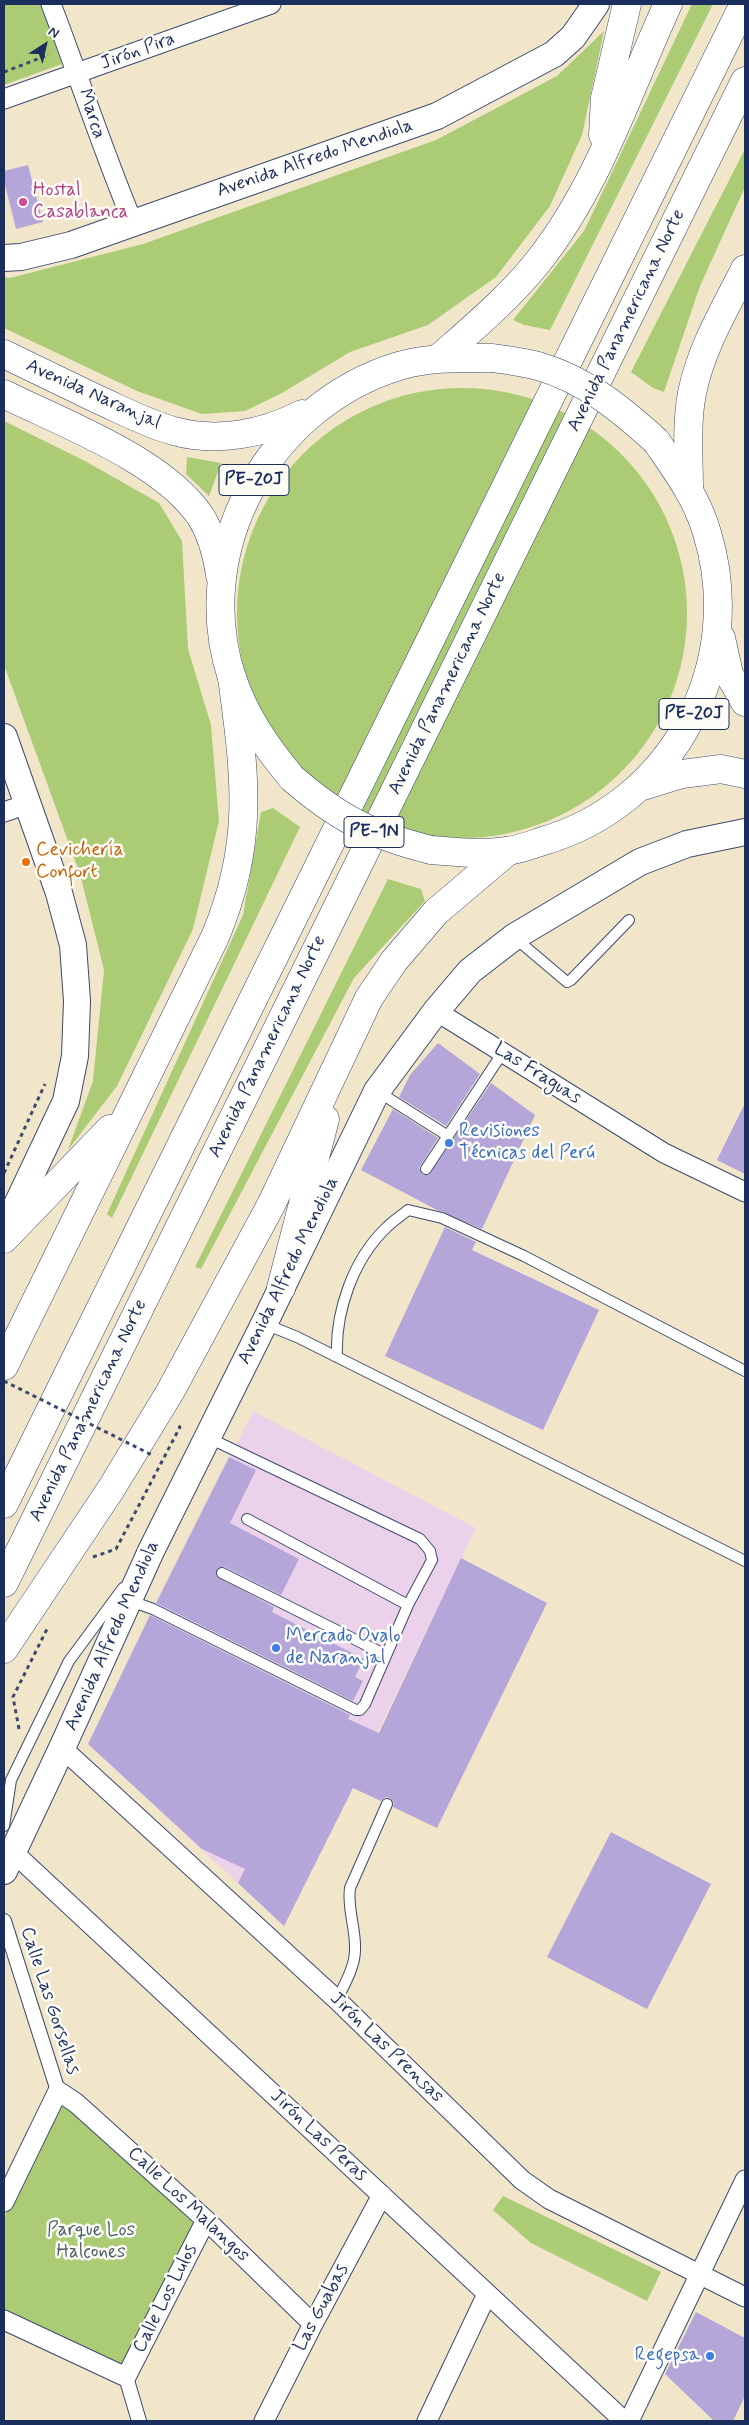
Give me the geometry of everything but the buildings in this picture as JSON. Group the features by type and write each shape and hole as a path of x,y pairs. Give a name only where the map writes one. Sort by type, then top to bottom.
{"highway":[{"path":"602,156 605,98 627,4"},
{"path":"439,358 505,299 537,263 562,229 602,156 668,4"},
{"name":"Avenida Panamericana Norte","path":"4,1504 744,4"},
{"name":"Avenida Panamericana Norte","path":"4,1583 745,81"},
{"path":"689,489 689,437 692,393 705,347 745,270"},
{"name":"Avenida Naranjal","path":"4,354 141,420 175,432 213,436 246,435 287,422 326,401"},
{"name":"PE-20J","path":"439,358 492,358 539,366 582,384 622,409 656,441 689,489 707,532 717,579 718,626 710,671 694,714 671,753 640,787 607,813 569,833 508,851 480,853 431,850 392,840 356,825 322,804 292,778 266,748 246,714 232,677 224,646 221,614 222,582 232,529 254,480 285,437 326,401 361,381 399,366 439,358"},
{"name":"Avenida Naranjal","path":"4,394 126,454 161,475 180,492 201,517 216,547 222,582"},
{"name":"PE-20J","path":"718,626 729,674 745,702"},
{"path":"4,1366 215,937 232,893 238,867 244,822 243,775 232,677"},
{"name":"PE-20J","path":"640,787 682,774 720,769 745,774"},
{"path":"4,1649 112,1489 170,1392 267,1213 369,998 407,944 443,906 508,851"},
{"path":"281,1288 341,1054"},
{"path":"4,1239 130,1108"}],"main road":[{"name":"Avenida Alfredo Mendiola","path":"4,258 71,245 438,116 554,54 574,37 596,4"},
{"path":"4,737 15,808 59,893 73,945 77,1001 75,1056 66,1101 4,1232"},
{"name":"Avenida Alfredo Mendiola","path":"8,1861 62,1748 151,1551 264,1324 376,1091 436,1011 470,971 514,937 640,862 687,844 745,832"}],"street":[{"name":"Marca","path":"51,4 78,74 108,163 133,223"},
{"name":"Jirón Pira","path":"4,99 271,4"},
{"name":"Las Fraguas","path":"436,1011 664,1153 745,1192"},
{"name":"Jirón Las Prensas","path":"62,1748 337,2000 528,2185 549,2199 745,2297"},
{"name":"Jirón Las Peras","path":"8,1861 382,2195 624,2421"},
{"name":"Calle Las Gorsellas","path":"4,1921 58,2091"},
{"path":"4,2202 58,2091"},
{"name":"Calle Los Malangos","path":"58,2091 76,2103 206,2220 313,2324"},
{"path":"629,2421 745,2180"},
{"name":"Las Guabas","path":"264,2421 382,2195"},
{"name":"Calle Los Lulos","path":"126,2378 206,2220"},
{"path":"426,2421 487,2294"},
{"path":"4,2320 126,2378 140,2421"}],"lane":[{"path":"514,937 567,982 629,920"},
{"path":"426,1169 503,1052"},
{"path":"376,1091 448,1136"},
{"path":"337,1357 336,1339 342,1307 350,1284 363,1258 386,1228 408,1210 442,1218 524,1256 745,1371"},
{"path":"264,1324 337,1357 745,1561"},
{"path":"128,1600 153,1609 356,1710 360,1710 365,1704 408,1605 432,1560 430,1551 420,1539 208,1437"},
{"path":"247,1519 408,1605"},
{"path":"4,1826 11,1780 69,1661 151,1551"},
{"path":"222,1573 386,1655"},
{"path":"337,2000 350,1971 356,1951 348,1903 350,1888 387,1804"}],"path":[{"path":"4,72 48,56"},
{"path":"4,1173 46,1081"},
{"path":"4,1381 154,1456"},
{"path":"91,1558 116,1549 164,1454"},
{"path":"20,1728 13,1696 52,1620"}],"shaded area":[{"name":"Mercado Ovalo de Naranjal","path":"253,1411 476,1528 284,1926 88,1744"}],"green space":[{"path":"4,4 41,4 62,64 4,85"},
{"path":"692,4 713,4 550,330 524,325 513,320 584,231"},
{"path":"604,31 582,135 550,206 496,277 428,325 350,352 282,393 245,411 202,414 137,391 4,328 4,277 10,278 143,244 436,140 557,76"},
{"path":"745,149 745,187 700,286 664,392 653,388 631,372"},
{"path":"462,388 506,392 548,405 568,414 587,426 621,454 649,488 661,507 670,527 683,569 687,613 683,657 670,699 661,719 649,738 621,772 587,800 568,812 548,821 506,834 462,838 418,834 376,821 356,812 337,800 303,772 275,738 263,719 254,699 241,657 237,613 241,569 254,527 263,507 275,488 303,454 337,426 356,414 376,405 418,392"},
{"path":"4,421 85,461 159,503 182,541 188,649 211,725 219,821 193,929 117,1086 68,1150 93,1081 104,970 80,874 4,665"},
{"path":"187,457 221,463 209,496 186,474"},
{"path":"273,808 300,827 112,1218 107,1214 243,915 261,812"},
{"path":"388,879 421,889 425,901 354,978 201,1269 195,1267"},
{"name":"Parque Los Halcones","path":"67,2102 200,2220 124,2371 4,2311 4,2218 59,2109"},
{"path":"503,2196 661,2272 647,2301 531,2243 493,2210"}],"place":[{"name":"Hostal Casablanca","path":"23,202"},
{"name":"Cevichería Confort","path":"26,862"},
{"name":"Revisiones Técnicas del Perú","path":"449,1143"},
{"name":"Mercado Ovalo de Naranjal","path":"276,1648"},
{"name":"Regepsa","path":"710,2356"}]}
